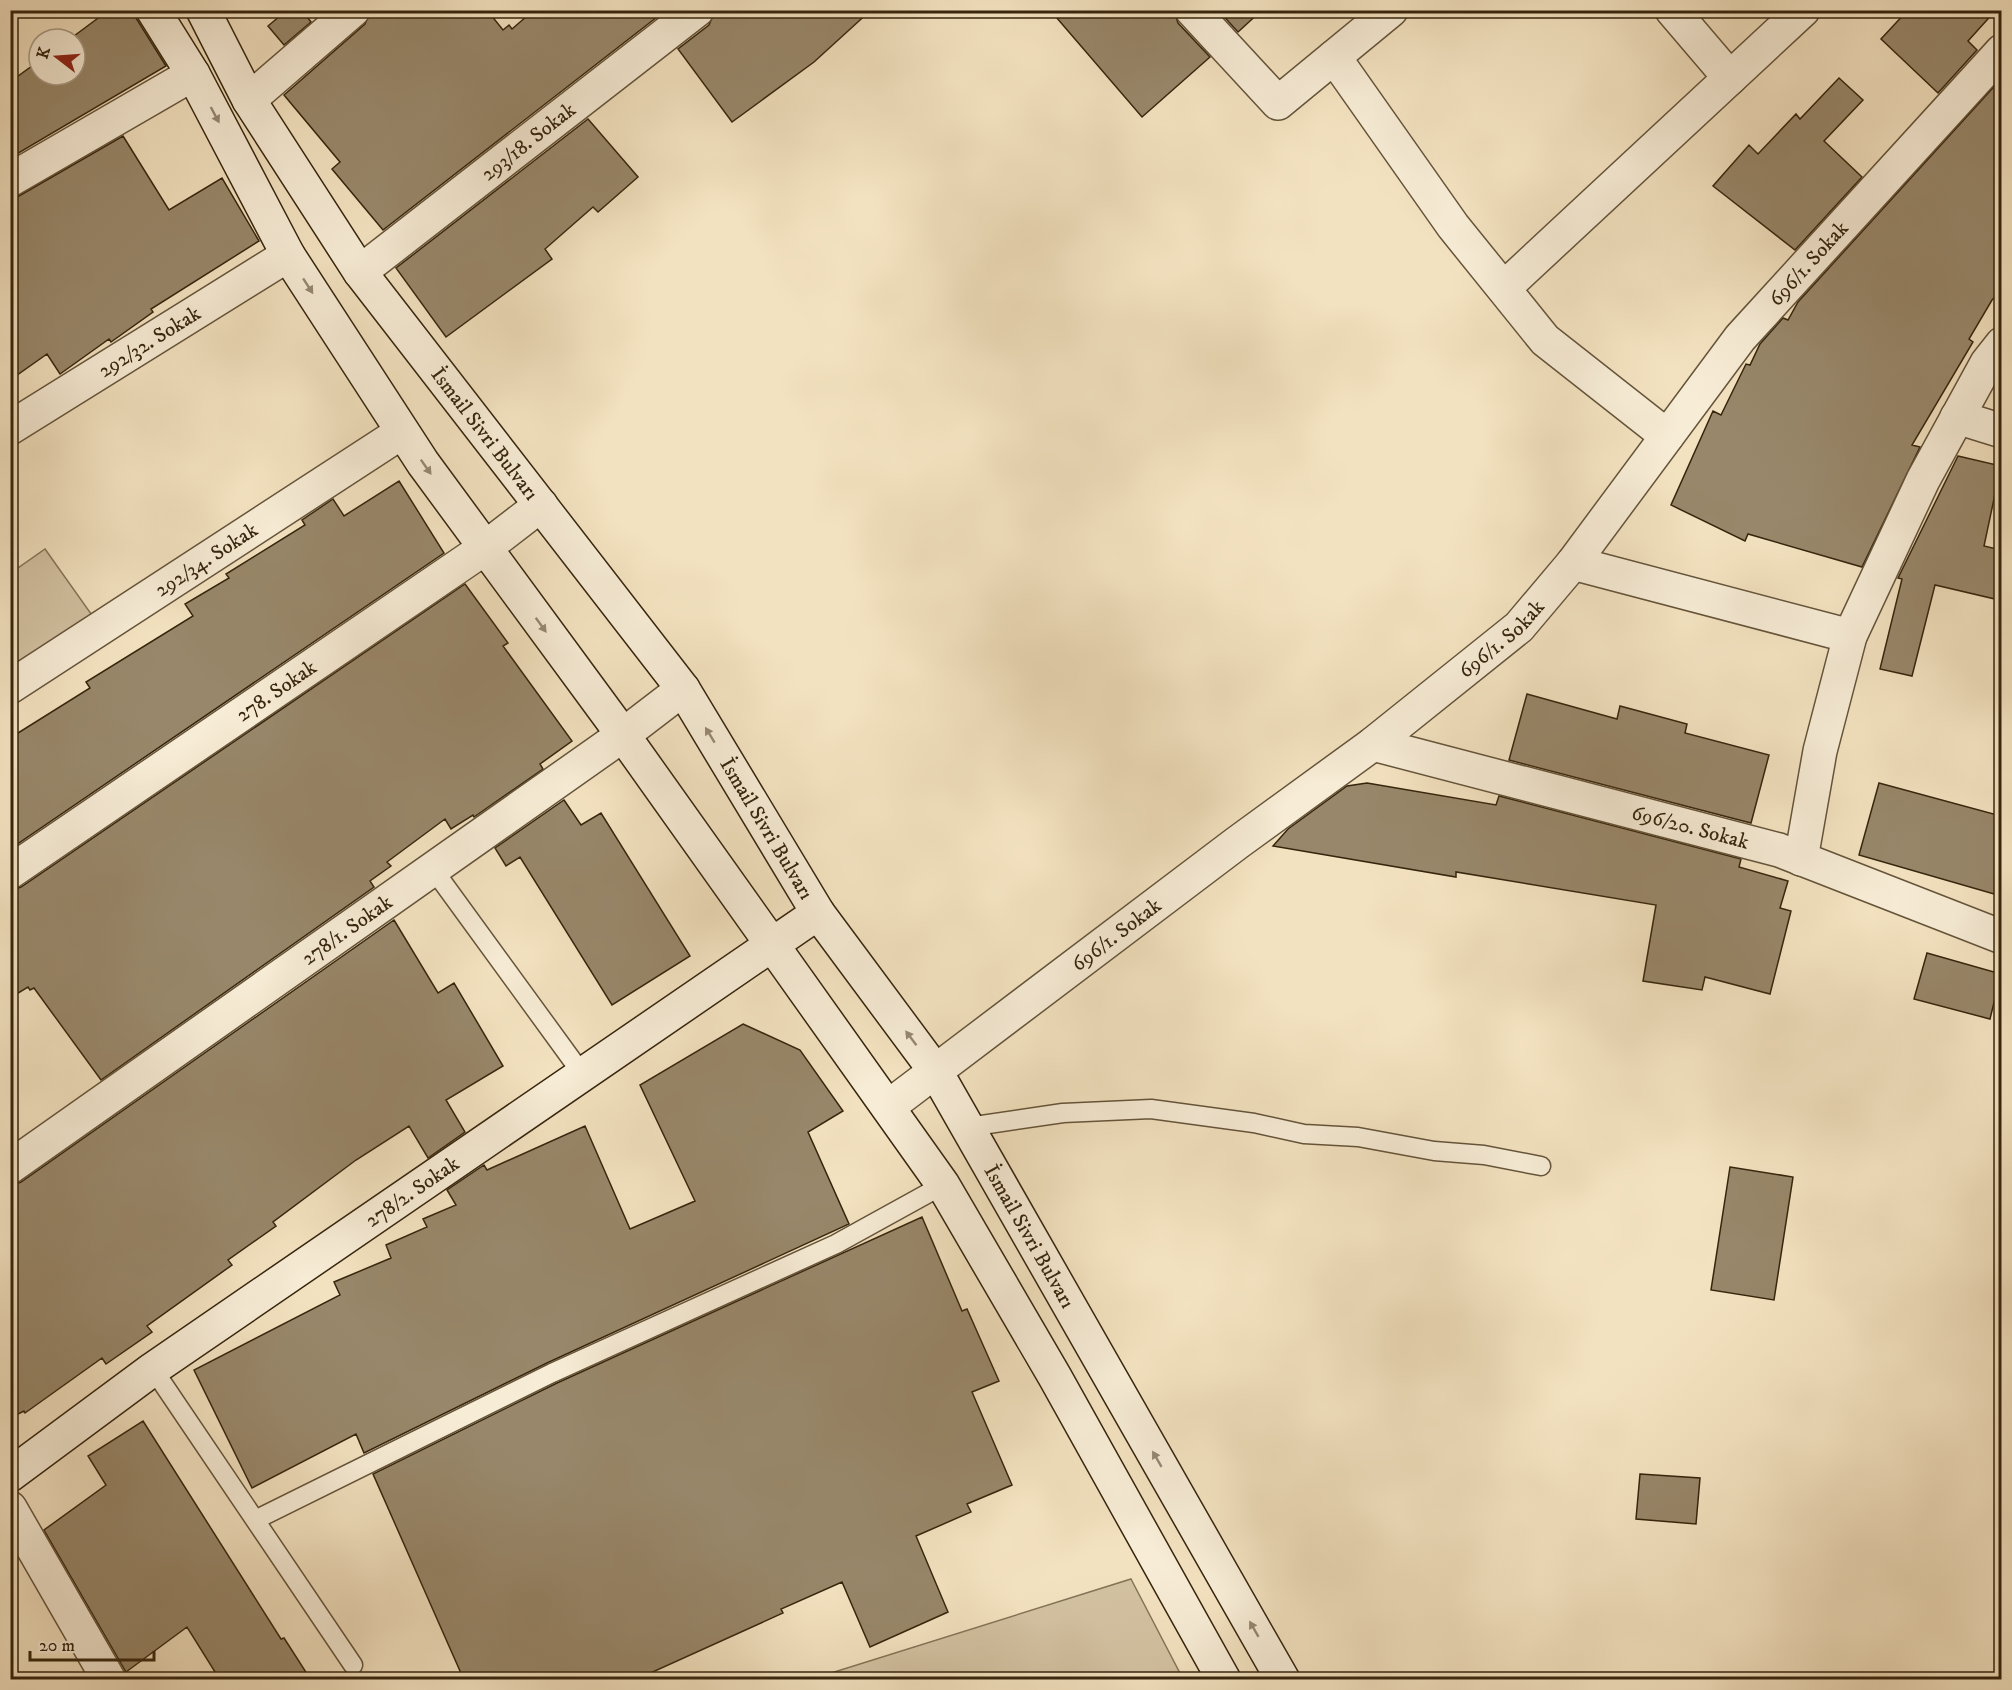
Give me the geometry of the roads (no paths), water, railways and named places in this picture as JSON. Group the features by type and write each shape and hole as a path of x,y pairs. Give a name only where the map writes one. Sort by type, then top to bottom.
{"street":[{"path":"153,10 193,74 288,255 402,432 623,735 770,946 943,1185 1055,1377 1224,1680"},
{"name":"İsmail Sivri Bulvarı","path":"202,10 249,100 360,272 683,689 819,913 936,1072 1283,1680"},
{"path":"249,100 354,10"},
{"name":"293/18. Sokak","path":"360,272 697,10"},
{"path":"1192,10 1278,103 1391,10"},
{"path":"1672,10 1730,78"},
{"path":"1504,288 1803,10"},
{"name":"696/1. Sokak","path":"888,1107 1237,843 1373,744 1519,627 1573,563 1740,338 2001,51"},
{"path":"1334,57 1454,226 1545,340 1667,436"},
{"path":"10,180 193,74"},
{"name":"292/32. Sokak","path":"10,428 288,255"},
{"path":"1801,859 1820,752 1850,636 1923,480 1987,363 2001,344"},
{"path":"1957,417 2001,431"},
{"name":"292/34. Sokak","path":"10,687 402,432"},
{"name":"278. Sokak","path":"10,872 485,548 541,505"},
{"path":"1573,563 1850,636"},
{"name":"278/1. Sokak","path":"10,1167 623,735 683,689"},
{"name":"696/20. Sokak","path":"1373,744 1779,849 2001,937"},
{"name":"278/2. Sokak","path":"10,1475 153,1369 819,913"},
{"path":"10,1508 109,1680"}],"lane":[{"path":"433,869 583,1075"},
{"path":"968,1127 1063,1113 1151,1109 1254,1123 1304,1134 1358,1137 1541,1166"},
{"path":"255,1520 552,1373 836,1244 943,1185"},
{"path":"153,1369 353,1665"}]}
